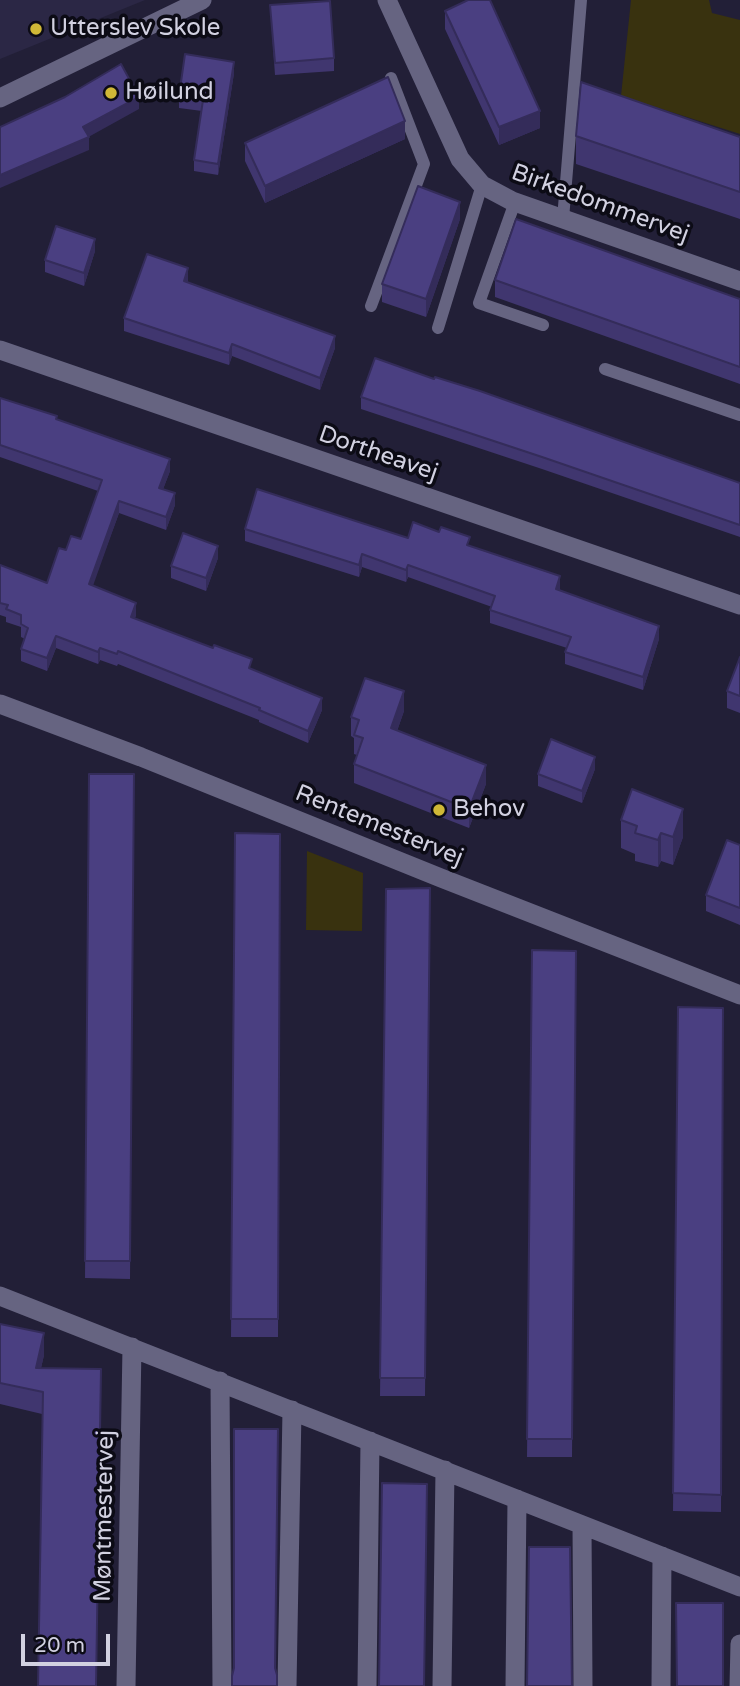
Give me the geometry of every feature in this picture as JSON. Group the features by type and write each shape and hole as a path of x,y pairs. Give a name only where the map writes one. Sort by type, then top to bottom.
{"street":[{"path":"0,98 202,0"},
{"name":"Birkedommervej","path":"387,0 460,159 482,185 515,202 740,281"},
{"name":"Dortheavej","path":"0,350 740,605"},
{"name":"Rentemestervej","path":"0,704 141,757 740,995"},
{"path":"0,1296 740,1587"},
{"name":"Møntmestervej","path":"126,1686 132,1347"},
{"path":"220,1381 222,1686"},
{"path":"287,1686 292,1410"},
{"path":"367,1686 370,1441"},
{"path":"442,1686 445,1470"},
{"path":"515,1686 517,1499"},
{"path":"582,1525 583,1686"},
{"path":"661,1686 662,1556"},
{"path":"739,1686 740,1644"}],"lane":[{"path":"563,219 579,96 581,0"},
{"path":"371,306 424,164 391,78"},
{"path":"438,328 482,185"},
{"path":"515,202 479,303 543,325"},
{"path":"605,369 740,415"}],"shaded area":[{"name":"Utterslev Skole","path":"0,0 145,0 0,59"},
{"path":"631,0 709,0 712,13 740,20 740,134 621,96"},
{"path":"307,851 363,873 362,931 306,930"}],"building":[{"path":"468,0 490,0 540,111 499,127 445,11"},
{"path":"330,1 334,58 275,63 270,5"},
{"path":"185,54 234,62 218,164 194,160 203,100 179,96"},
{"path":"121,64 139,97 83,127 89,137 0,175 0,127 65,97"},
{"path":"388,77 405,121 265,186 245,143"},
{"path":"581,82 740,137 740,192 576,136"},
{"path":"418,186 460,202 426,299 382,284"},
{"path":"516,219 740,299 740,367 495,280"},
{"path":"56,226 95,239 84,273 45,260"},
{"path":"147,254 188,268 184,281 335,336 320,378 232,344 229,353 124,318"},
{"path":"375,358 434,379 435,377 480,391 740,483 740,525 361,397"},
{"path":"0,398 57,416 56,419 170,459 159,488 175,493 166,517 119,501 89,584 136,603 131,617 213,648 214,645 252,659 249,668 322,698 308,731 259,710 260,708 118,651 117,654 100,648 98,652 56,636 47,658 21,649 28,628 21,624 21,615 6,609 8,605 0,603 0,565 47,583 59,548 66,550 71,536 81,539 102,480 0,445"},
{"path":"257,489 408,538 413,522 439,532 441,527 470,537 467,545 560,576 556,589 659,626 643,677 565,652 571,637 490,610 495,596 408,565 406,570 362,554 359,565 245,529"},
{"path":"183,533 218,546 206,578 171,566"},
{"path":"740,657 740,696 727,691"},
{"path":"365,678 404,691 391,728 486,765 469,809 354,764 363,738 354,735 359,720 351,717"},
{"path":"551,739 595,757 582,791 538,774"},
{"path":"89,774 134,774 130,1261 85,1261"},
{"path":"632,789 683,809 673,837 661,833 658,840 635,833 637,826 621,820"},
{"path":"235,833 280,834 278,1319 231,1319"},
{"path":"727,840 740,845 740,908 706,895"},
{"path":"430,888 425,1378 380,1378 386,889"},
{"path":"532,950 576,951 572,1439 527,1439"},
{"path":"678,1007 723,1008 721,1495 673,1493"},
{"path":"0,1324 44,1333 36,1368 101,1369 96,1686 38,1686 43,1392 0,1383"},
{"path":"234,1429 278,1429 277,1686 232,1686"},
{"path":"382,1483 427,1484 424,1686 379,1686"},
{"path":"529,1547 570,1547 572,1686 527,1686"},
{"path":"676,1603 723,1603 723,1686 677,1686"}],"place":[{"name":"Utterslev Skole","path":"36,29"},
{"name":"Høilund","path":"111,93"},
{"name":"Behov","path":"439,810"}]}
